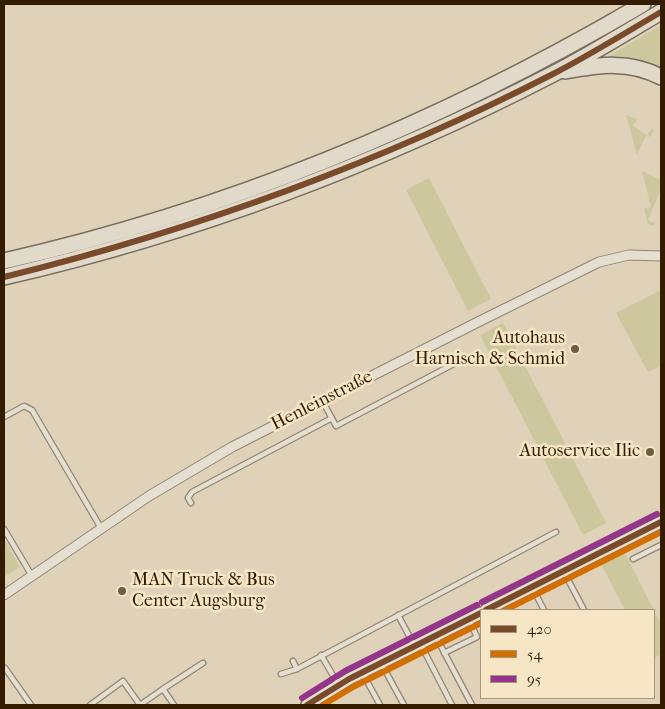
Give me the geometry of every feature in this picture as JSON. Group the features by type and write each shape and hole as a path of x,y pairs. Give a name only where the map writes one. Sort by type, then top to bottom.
{"highway":[{"path":"4,261 118,232 192,209 336,156 468,98 550,57 643,4"},
{"path":"4,277 123,247 273,198 401,146 554,73 661,12"},
{"path":"554,73 613,64 638,67 661,77"}],"street":[{"name":"Henleinstraße","path":"4,595 149,496 232,447 476,322 599,262 629,255 661,256"},
{"path":"488,609 661,522"},
{"path":"307,705 363,672 480,613"}],"lane":[{"path":"323,402 336,426 465,358"},
{"path":"4,417 24,406 32,410 102,528"},
{"path":"191,503 188,498 192,492 332,418"},
{"path":"4,529 32,576"},
{"path":"281,674 297,669 556,532"},
{"path":"633,560 661,545"},
{"path":"564,571 583,609"},
{"path":"532,587 543,609"},
{"path":"398,615 452,705"},
{"path":"444,653 477,636 468,619"},
{"path":"435,636 472,705"},
{"path":"321,655 338,686"},
{"path":"293,661 297,669"},
{"path":"90,705 123,681 140,705 203,663"},
{"path":"382,663 404,705"},
{"path":"4,669 31,705"},
{"path":"363,672 380,705"},
{"path":"163,689 174,705"}],"shaded area":[{"path":"661,25 661,72 604,59"},
{"path":"626,115 637,119 633,126 647,135 652,128 654,131 650,137 646,135 637,155"},
{"path":"642,171 661,180 661,189 648,220 655,223 653,226 648,224 644,209 651,207"},
{"path":"429,178 491,299 468,311 406,190"},
{"path":"661,290 661,366 648,372 616,313"},
{"path":"503,323 606,523 583,535 480,335"},
{"path":"4,539 20,567 4,577"},
{"path":"624,552 653,609 624,609 601,564"},
{"path":"655,612 661,624 661,654 655,657"}],"transit line":[{"name":"420","path":"4,277 146,238 216,216 353,165 487,107 594,52 661,12"},
{"name":"95","path":"482,602 657,514"},
{"name":"420","path":"488,609 661,522"},
{"name":"54","path":"507,609 661,532"},
{"name":"95","path":"302,698 345,671 477,605"},
{"name":"420","path":"307,705 349,679 480,614"},
{"name":"54","path":"323,705 353,687 480,624"}],"place":[{"name":"Autohaus Harnisch & Schmid","path":"575,349"},
{"name":"Autoservice Ilic","path":"650,452"},
{"name":"MAN Truck & Bus Center Augsburg","path":"122,591"}]}
